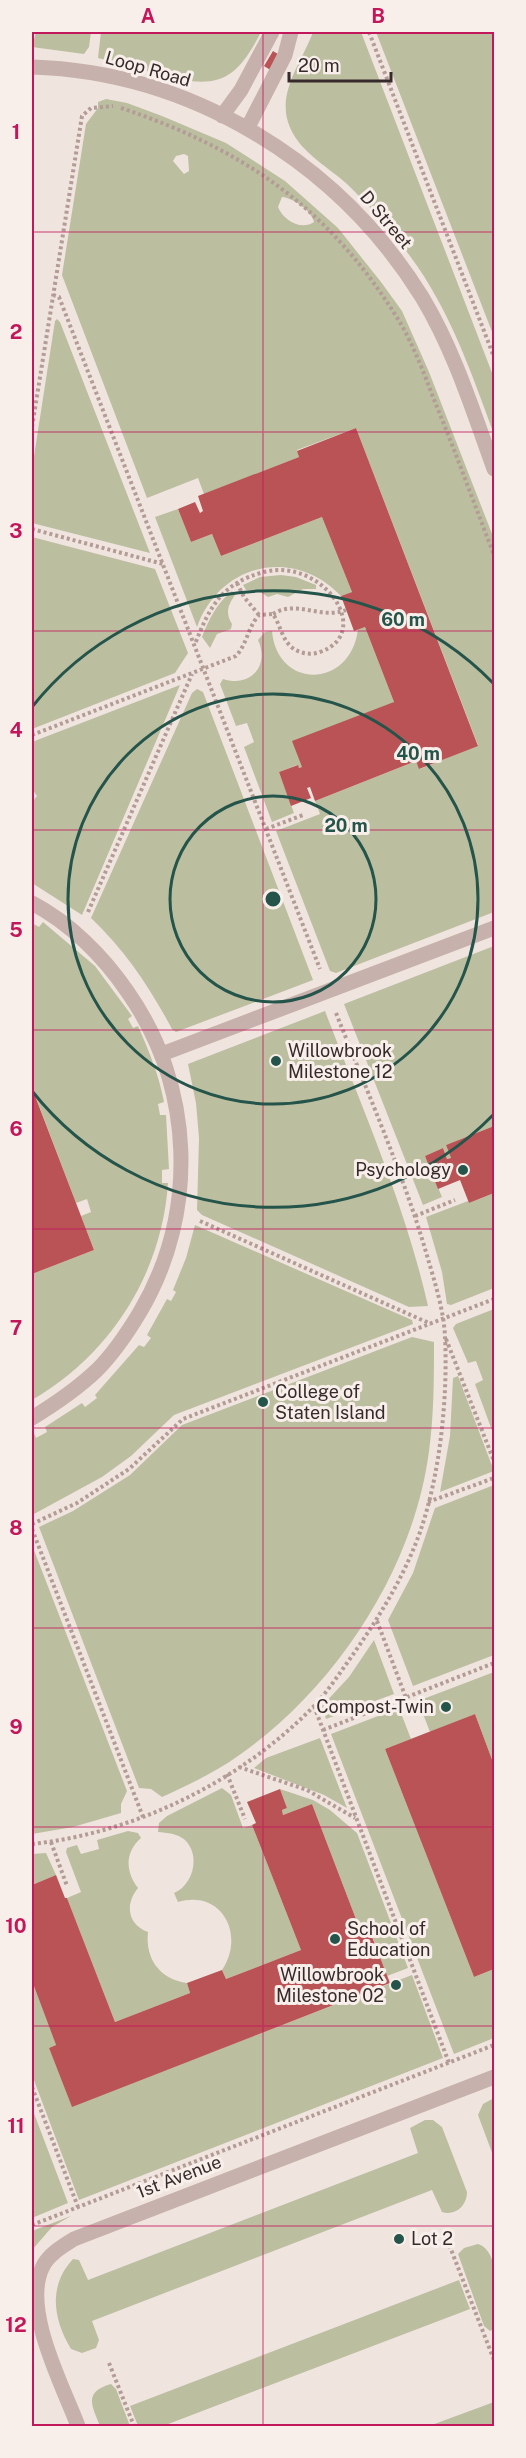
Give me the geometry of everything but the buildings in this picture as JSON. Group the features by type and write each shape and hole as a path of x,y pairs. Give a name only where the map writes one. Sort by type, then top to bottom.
{"street":[{"path":"222,116 241,90 272,32"},
{"path":"248,127 285,54 291,32"},
{"name":"Loop Road","path":"32,67 60,68 120,78 178,95 248,127"},
{"name":"D Street","path":"248,127 287,152 338,193 382,241 422,298 453,359 495,469"},
{"path":"32,903 78,935 114,972 141,1011 162,1054 176,1101 182,1149 177,1211 170,1245 153,1290 128,1332 98,1369 61,1400 32,1419"},
{"path":"162,1054 495,928"},
{"name":"1st Avenue","path":"78,2427 39,2327 36,2288 43,2266 59,2248 74,2239 495,2077"}],"path":[{"path":"369,32 495,357"},
{"path":"32,427 82,116 86,111 105,105 123,109 194,136 249,165 281,187 334,234 352,255 397,317 426,378 495,555"},
{"path":"52,295 59,297 415,1216 445,1336 495,1461"},
{"path":"32,529 164,564"},
{"path":"195,644 213,604 220,595 255,574 269,571 297,572 309,576 328,590 344,611 343,624 336,644 314,654 304,654 294,649 285,640 273,614"},
{"path":"237,583 257,616"},
{"path":"32,735 236,656 241,651 257,616 294,608 328,614 344,611"},
{"path":"78,935 192,673"},
{"path":"266,829 303,815"},
{"path":"415,1216 455,1200"},
{"path":"177,1211 432,1324"},
{"path":"32,1524 77,1503 129,1469 183,1419 495,1299"},
{"path":"32,1844 103,1831 143,1817 204,1788 239,1767 281,1737 314,1706 377,1620 401,1576 420,1533 435,1479 443,1424 445,1336"},
{"path":"428,1502 495,1478"},
{"path":"32,1529 143,1817"},
{"path":"377,1620 406,1698"},
{"path":"323,1730 495,1663"},
{"path":"314,1706 449,2063"},
{"path":"239,1767 307,1790 356,1818"},
{"path":"227,1774 245,1819"},
{"path":"51,1842 67,1886"},
{"path":"32,2224 495,2045"},
{"path":"32,2087 78,2206"},
{"path":"445,2234 495,2360"},
{"path":"109,2363 134,2427"}],"green space":[{"path":"36,32 91,32 89,47 84,54 32,47"},
{"path":"101,32 261,32 242,63 232,72 222,78 196,82 98,58"},
{"path":"313,32 361,32 494,378 494,434 458,342 424,277 403,247 372,210 347,184 313,157 292,132 288,122 286,98 293,76"},
{"path":"376,32 494,32 494,337"},
{"path":"106,99 127,103 226,143 285,181 338,228 402,311 429,372 494,539 494,912 336,973 330,971 276,831 320,814 315,801 416,761 420,769 478,745 356,428 297,450 299,457 204,494 198,478 147,498 62,275 86,124 98,108 98,102","holes":["184,154 188,156 189,171 184,174 173,161 176,156","282,197 301,205 314,222 298,225 288,220 278,207"]},
{"path":"57,319 150,553 32,523 32,469"},
{"path":"178,509 191,542 212,534 221,556 322,517 352,592 341,596 322,580 302,571 281,567 260,569 240,576 223,588 208,605 197,627 155,517"},
{"path":"32,537 155,569 188,653 175,673 32,729"},
{"path":"281,575 296,577 316,585 316,589 303,589 288,597 277,594 268,597 257,590 246,590 243,585 260,577"},
{"path":"232,591 235,595 228,613 232,624 231,629 217,634 210,648 202,637 214,612"},
{"path":"365,627 394,702 302,767 299,768 297,765 279,772 294,813 272,822 244,747 254,742 247,723 236,726 220,684 223,679 242,680 255,673 261,658 258,640 265,632 272,631 277,650 287,664 300,672 314,675 329,672 342,663 352,649 358,629"},
{"path":"180,685 82,915 32,883 32,802 37,796 32,789 32,742"},
{"path":"197,689 203,692 313,980 176,1032 126,957 91,918 192,693"},
{"path":"43,922 95,966 132,1016 128,1019 133,1028 138,1026 162,1092 164,1102 158,1104 160,1115 166,1115 169,1169 162,1170 162,1183 168,1183 164,1217 155,1249 143,1280 127,1309 108,1336 85,1360 32,1400 32,1274 94,1250 81,1216 91,1212 87,1199 76,1203 32,1087 32,923 39,927"},
{"path":"494,946 494,1126 446,1145 451,1158 447,1159 443,1148 425,1156 442,1197 423,1205 344,1004"},
{"path":"325,1011 395,1193 428,1306 409,1307 202,1215 197,1210 199,1138 196,1103 188,1064"},
{"path":"494,1193 494,1288 451,1305 447,1304 442,1272 426,1217"},
{"path":"195,1225 412,1320 413,1324 174,1415 131,1456 102,1477 34,1514 32,1509 32,1434 34,1433 36,1438 47,1432 45,1427 82,1403 85,1407 97,1398 95,1395 139,1345 144,1347 151,1338 147,1335 167,1299 171,1301 176,1292 173,1290 186,1258"},
{"path":"494,1309 494,1436 475,1384 483,1380 476,1361 468,1363 453,1328 456,1324"},
{"path":"412,1337 434,1342 433,1410 429,1451 420,1495 406,1539 388,1582 364,1623 307,1697 238,1756 162,1797 151,1789 139,1788 39,1527 73,1511 130,1475 182,1425"},
{"path":"458,1376 494,1471 440,1492 450,1436 453,1378"},
{"path":"494,1485 494,1655 413,1686 388,1620 413,1573 435,1508"},
{"path":"32,1545 127,1791 121,1804 121,1813 73,1827 32,1834"},
{"path":"374,1640 394,1694 326,1719 322,1706 349,1677"},
{"path":"494,1672 494,1765 475,1714 430,1732 418,1701"},
{"path":"399,1708 411,1739 385,1749 474,1977 494,1969 494,2038 454,2054 331,1734"},
{"path":"320,1738 347,1808 324,1795 254,1768 266,1758"},
{"path":"222,1788 231,1795 243,1828 252,1825 301,1950 226,1979 222,1970 229,1956 231,1942 230,1929 225,1918 217,1908 206,1902 193,1900 178,1902 174,1893 186,1884 190,1877 193,1870 193,1854 182,1838 158,1832 159,1823 167,1816"},
{"path":"280,1789 313,1800 330,1810 357,1833 408,1968 387,1976 368,1925 359,1927 312,1804 283,1815 282,1810 287,1808"},
{"path":"128,1831 138,1833 141,1838 132,1849 129,1862 131,1875 138,1888 131,1900 132,1919 148,1932 149,1951 156,1966 169,1977 187,1983 190,1993 115,2022 67,1898 81,1892 66,1852 67,1848 77,1845 81,1854 99,1849 97,1840"},
{"path":"46,1853 56,1875 32,1885 32,1854"},
{"path":"412,1975 443,2058 79,2200 32,2075 32,1981 56,2045 49,2048 72,2106"},
{"path":"494,2098 494,2158 478,2115 483,2104"},
{"path":"32,2108 68,2203 32,2218"},
{"path":"425,2120 433,2120 442,2127 467,2192 463,2206 456,2211 442,2212 432,2190 92,2321 99,2340 96,2348 82,2353 71,2349 60,2326 56,2303 60,2280 73,2259 79,2260 88,2280 418,2153 410,2128"},
{"path":"71,2216 52,2227 32,2250 32,2231"},
{"path":"478,2244 486,2249 491,2257 496,2281 494,2329 490,2331 484,2326 458,2254 464,2248"},
{"path":"459,2280 470,2309 163,2426 138,2426 130,2406"},
{"path":"111,2384 116,2389 130,2426 100,2426 93,2406 93,2396 102,2387"},
{"path":"494,2402 494,2426 429,2426"}],"place":[{"name":"Willowbrook Milestone 12","path":"276,1061"},
{"name":"Psychology","path":"463,1170"},
{"name":"College of Staten Island","path":"263,1402"},
{"name":"Compost-Twin","path":"446,1707"},
{"name":"School of Education","path":"335,1939"},
{"name":"Willowbrook Milestone 02","path":"396,1985"},
{"name":"Lot 2","path":"399,2239"}]}
